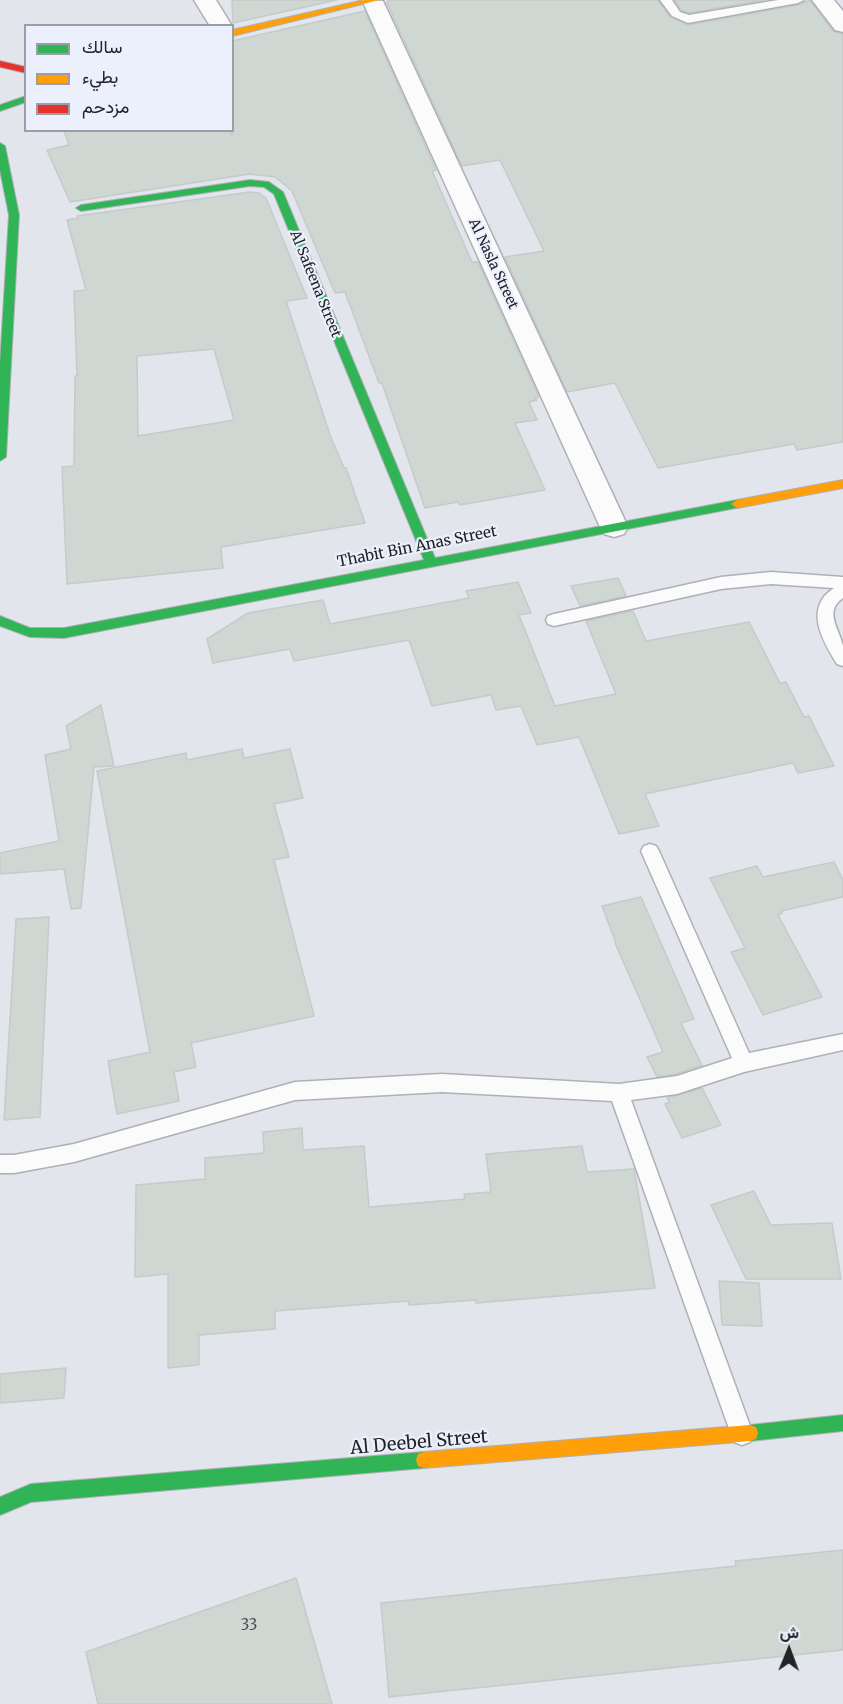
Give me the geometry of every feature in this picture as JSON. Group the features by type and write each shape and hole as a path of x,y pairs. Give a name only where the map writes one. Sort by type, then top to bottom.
{"street":[{"path":"205,0 220,24"},
{"path":"234,33 374,0"},
{"name":"Al Nasla Street","path":"374,0 614,527"},
{"path":"823,0 843,25"},
{"path":"0,64 24,68"},
{"path":"0,108 24,100"},
{"path":"0,146 14,215 0,457"},
{"name":"Al Safeena Street","path":"81,208 250,183 267,184 278,192 430,561"},
{"name":"Thabit Bin Anas Street","path":"0,620 11,628 27,633 64,633 430,561 843,484"},
{"name":"Al Deebel Street","path":"0,1506 31,1493 742,1434 843,1423"}],"lane":[{"path":"666,0 676,14 688,19 798,0"},
{"path":"554,620 721,583 771,578 843,583"},
{"path":"843,590 835,594 826,607 824,622 843,660"},
{"path":"650,851 744,1063"},
{"path":"0,1164 14,1164 74,1153 295,1091 442,1083 619,1093 677,1085 744,1063 843,1042"},
{"path":"619,1093 742,1434"}],"building":[{"path":"232,0 337,0 233,23"},
{"path":"388,0 658,0 670,17 688,25 798,5 810,0 833,31 843,34 843,442 797,450 794,444 658,468 615,383 567,392 505,257 544,251 500,160 462,166 387,3"},
{"path":"675,0 764,0 689,13 681,10"},
{"path":"365,11 436,170 432,171 472,262 478,262 539,397 529,402 537,420 515,423 545,490 460,505 458,502 425,508 382,383 379,383 345,292 335,293 292,191 275,177 250,174 70,202 47,150 69,145 65,132 230,132 232,137 232,132 234,132 234,41"},
{"path":"250,192 259,193 266,198 307,298 286,301 330,435 346,468 365,523 221,547 223,568 67,584 62,467 74,466 75,376 77,376 74,291 86,290 67,220 78,218 77,216","holes":["214,349 234,420 138,436 137,356"]},
{"path":"618,578 626,596 580,606 571,586"},
{"path":"518,582 531,613 519,615 555,706 616,694 586,621 633,611 646,641 749,622 780,683 786,682 804,717 809,716 834,766 798,773 793,763 645,794 659,826 619,834 579,737 537,745 521,706 496,710 491,695 432,706 409,640 294,661 290,649 213,663 207,639 248,613 323,600 330,624 469,598 466,591"},
{"path":"101,705 114,766 94,767 81,908 71,909 64,869 0,874 0,853 59,841 45,755 71,749 66,726"},
{"path":"242,749 244,758 290,749 303,798 274,804 289,857 274,860 314,1016 191,1043 196,1067 174,1072 179,1101 117,1114 108,1061 150,1052 97,771 186,753 187,760"},
{"path":"834,862 843,880 843,897 781,911 782,913 778,915 822,997 763,1015 731,952 745,948 710,878 757,866 763,877"},
{"path":"641,897 694,1019 681,1023 702,1065 676,1074 657,1077 647,1057 663,1052 615,943 602,906"},
{"path":"49,917 40,1117 4,1120 16,919"},
{"path":"702,1088 721,1125 682,1138 665,1104 670,1102 667,1098"},
{"path":"302,1128 303,1150 364,1146 369,1207 465,1199 464,1194 491,1192 486,1154 582,1146 587,1172 634,1169 655,1288 476,1303 476,1300 409,1305 409,1301 275,1311 275,1329 199,1335 199,1365 168,1368 168,1274 135,1277 136,1185 205,1179 205,1158 264,1153 263,1132"},
{"path":"754,1191 771,1225 832,1223 841,1279 746,1279 711,1205"},
{"path":"719,1281 759,1283 762,1326 722,1325"},
{"path":"66,1368 64,1398 0,1403 0,1374"},
{"path":"843,1550 843,1650 389,1697 381,1603 736,1566 735,1561"},
{"path":"296,1578 332,1704 98,1704 86,1652"}],"traffic: fast":[{"path":"0,108 24,100"},
{"path":"0,146 14,215 0,457"},
{"path":"81,208 250,183 266,184 278,192 430,561"},
{"path":"0,620 15,628 30,632 64,633 737,504"},
{"path":"750,1433 843,1423"},
{"path":"0,1506 31,1493 424,1460"}],"traffic: slow":[{"path":"234,33 375,0"},
{"path":"737,504 843,484"},
{"path":"424,1460 750,1433"}],"traffic: jam":[{"path":"0,64 24,70"}]}
